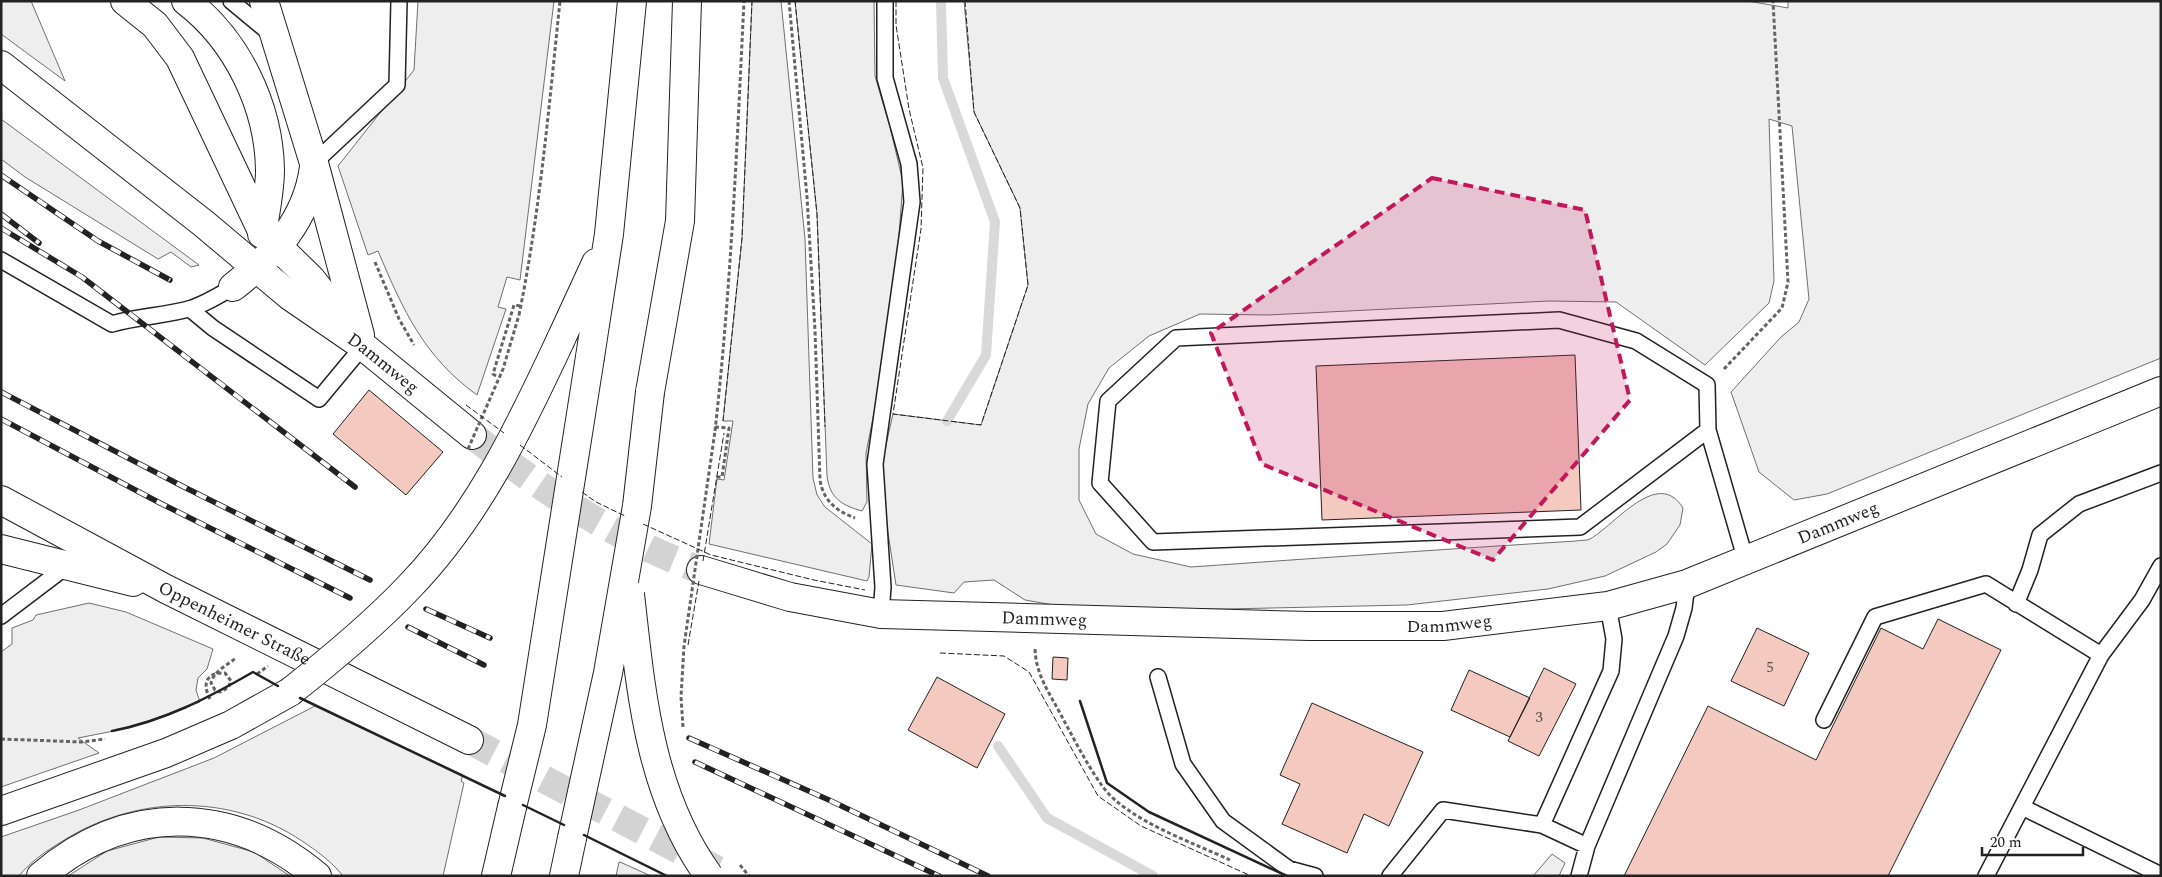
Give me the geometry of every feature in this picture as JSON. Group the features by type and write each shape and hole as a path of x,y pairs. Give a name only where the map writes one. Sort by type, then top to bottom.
{"main road":[{"path":"125,1 155,24 180,58 270,239 311,279 363,346"},
{"path":"186,1 222,35 239,62 262,115 270,172 270,239 257,268 233,287"},
{"path":"264,1 314,162 363,346"},
{"path":"496,876 532,725 590,357 609,234 632,1"},
{"path":"564,876 608,673 637,506 650,392 680,221 687,1"},
{"name":"Dammweg","path":"1,65 290,296 363,346 468,446"},
{"path":"270,239 294,227 312,179 314,162"},
{"path":"1,811 41,799 166,753 231,725 290,692 354,640 410,586 441,549 496,469 609,234"},
{"name":"Dammweg","path":"701,570 790,597 881,614 1310,626 1443,626 1608,606 1687,584 2161,391"},
{"name":"Oppenheimer Straße","path":"1,500 166,589 469,740"},
{"path":"1,549 166,589"},
{"path":"627,564 642,699 650,740 664,788 680,827 709,876"},
{"path":"42,876 74,850 101,838 145,824 186,821 231,829 252,835 279,848 317,876"}],"lane":[{"path":"231,1 275,38"},
{"path":"314,162 397,85 399,1"},
{"path":"881,614 883,587 877,521 875,464 912,202 909,164 885,78 885,1"},
{"path":"1,260 112,324 134,317 190,309 212,300 233,287"},
{"path":"190,309 213,328 319,399 363,346"},
{"path":"1708,430 1580,526 1153,542 1100,483 1108,400 1176,338 1559,320 1636,341 1707,385 1708,430 1746,560"},
{"path":"2016,604 2030,570 2040,535 2079,504 2161,473"},
{"path":"1,616 67,566"},
{"path":"1986,876 2101,655 2142,600 2161,566"},
{"path":"1579,876 1587,846 1676,636 1684,608 1687,584"},
{"path":"1824,720 1875,616 1986,584 2101,655"},
{"path":"1542,825 1610,671 1614,639 1608,606"},
{"path":"1158,678 1182,764 1223,822 1289,868 1315,876"},
{"path":"2022,807 2161,875"},
{"path":"1390,876 1443,810 1542,825 1587,846"}],"path":[{"path":"468,446 496,387 519,315 529,269 539,196 560,1"},
{"path":"684,736 681,697 684,646 715,429 726,325 744,1"},
{"path":"789,1 807,197 821,489 823,495 839,511 860,520 877,521"},
{"path":"1707,385 1751,343 1782,308 1788,282 1774,1"},
{"path":"368,263 375,261 399,319 418,350"},
{"path":"496,376 493,374 514,305 521,306"},
{"path":"715,429 729,428 722,477 716,477"},
{"path":"1035,650 1036,667 1079,748 1104,788 1116,801 1151,824 1238,864"},
{"path":"211,700 205,686 207,679 211,675 217,673 225,673 231,681 228,688 220,692 215,690 211,683 212,678 215,674 220,670 238,656"},
{"path":"256,674 272,664"},
{"path":"1,739 82,742 114,738"},
{"path":"735,859 749,876"}],"highlighted area":[{"path":"1432,178 1585,210 1630,400 1493,560 1262,464 1211,333"}],"shaded area":[{"path":"1,1 31,1 65,81 1,34"},
{"path":"418,1 554,1 520,280 507,277 498,307 506,309 477,395 443,365 417,331 406,312 378,251 368,255 338,166 414,70"},
{"path":"752,1 781,1 805,239 813,478 817,495 825,507 872,544 867,581 709,544 717,479 724,480 733,421 723,421 742,238"},
{"path":"795,1 874,1 875,76 903,182 898,248 877,398 866,453 867,502 862,511 838,500 831,490 827,476 817,214"},
{"path":"964,1 1748,1 1788,8 1788,1 2161,1 2161,358 1827,494 1794,500 1759,472 1731,392 1781,337 1799,322 1809,299 1792,126 1769,119 1774,281 1769,303 1705,365 1616,302 1549,301 1268,315 1200,314 1149,336 1109,368 1088,404 1079,449 1079,500 1096,534 1133,554 1191,567 1585,540 1600,532 1636,503 1649,496 1661,494 1673,497 1683,508 1680,525 1667,544 1656,552 1605,576 1548,589 1407,605 1226,609 1077,609 1025,600 994,580 964,582 954,593 896,585 884,507 883,458 893,414 981,425 1028,285 1020,208 974,112"},
{"path":"1,119 199,265 191,267 171,252 158,259 25,177 1,159"},
{"path":"89,603 126,612 213,649 207,669 198,678 196,690 200,702 129,728 78,738 99,753 1,787 1,652 12,644 12,628 33,620 36,615"},
{"path":"315,706 463,775 461,781 464,783 443,876 343,876 329,861 313,849 274,825 244,814 213,807 182,806 150,808 119,815 89,826 44,853 19,876 1,876 1,837 79,810 214,758"},
{"path":"159,837 203,838 254,852 290,876 68,876 107,851"},
{"path":"1552,854 1565,863 1559,876 1533,876"},
{"path":"620,862 651,876 616,876"}],"building":[{"path":"1575,355 1581,510 1322,520 1316,366"},
{"path":"369,390 443,452 406,495 333,434"},
{"path":"1938,619 2001,650 1888,876 1624,876 1708,706 1816,760 1881,628 1923,649"},
{"path":"1757,628 1809,653 1784,706 1731,681"},
{"path":"1053,657 1068,658 1067,680 1052,679"},
{"path":"1544,668 1576,684 1539,756 1508,741"},
{"path":"1469,670 1530,698 1510,737 1451,710"},
{"path":"937,677 1005,714 977,768 908,730"},
{"path":"1312,703 1423,752 1389,826 1364,814 1347,853 1282,824 1300,784 1280,775"}],"waterway":[{"path":"941,1 943,78 995,222 986,355 947,421"},
{"path":"998,746 1047,818 1153,876"}],"tunnel":[{"path":"472,435 526,475 581,512 640,544 701,570"},
{"path":"469,740 729,876"}],"railway":[{"path":"1,175 98,241 170,280"},
{"path":"1,214 39,243"},
{"path":"1,228 82,277 355,487"},
{"path":"1,392 182,486 370,580"},
{"path":"1,419 160,503 350,598"},
{"path":"426,609 490,638"},
{"path":"408,627 484,665"},
{"path":"689,738 829,800 988,876"},
{"path":"695,762 939,876"}],"fence":[{"path":"723,421 742,238 752,1"},
{"path":"795,1 817,214 825,427"},
{"path":"896,1 896,25 909,109 923,168 921,229 893,414 981,425 1028,285 1020,208 974,112 965,1"},
{"path":"466,405 504,433"},
{"path":"703,561 724,433"},
{"path":"520,445 562,477"},
{"path":"582,492 596,502 625,516"},
{"path":"643,524 711,555 814,580 865,590"},
{"path":"688,645 699,581"},
{"path":"940,653 1004,656 1029,672 1098,796 1141,826 1251,876"}],"wall":[{"path":"112,731 131,727 185,708 253,672 278,686"},
{"path":"300,698 505,796"},
{"path":"1080,701 1107,783 1149,812 1287,876"},
{"path":"523,805 564,825"},
{"path":"584,835 667,876"}]}
